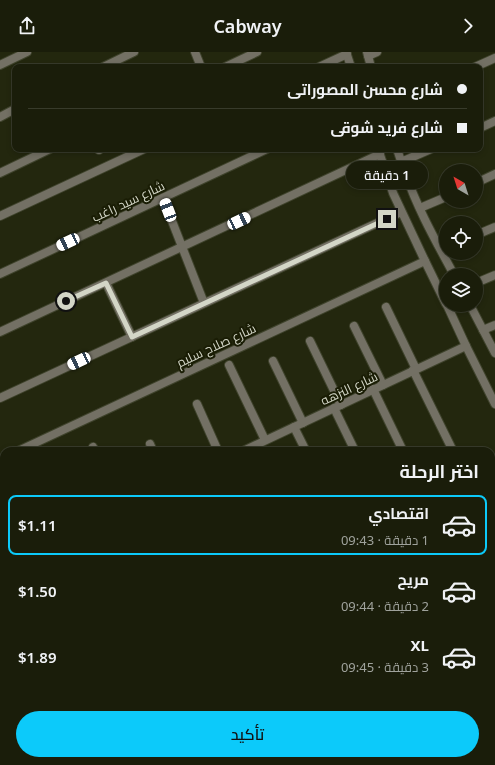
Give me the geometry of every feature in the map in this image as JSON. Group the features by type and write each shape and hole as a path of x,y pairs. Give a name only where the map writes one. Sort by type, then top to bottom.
{"street":[{"path":"0,65 27,52"},
{"path":"109,64 134,52"},
{"path":"194,52 200,64"},
{"path":"231,64 257,52"},
{"path":"370,64 367,54 377,52"},
{"path":"325,64 347,53 350,64"},
{"path":"482,64 495,58"},
{"path":"0,117 12,111"},
{"path":"483,127 495,121"},
{"path":"0,173 44,152"},
{"path":"0,216 138,152"},
{"name":"شارع سيد راغب","path":"0,274 261,152"},
{"path":"0,332 182,248 379,152 393,194 424,261 439,288"},
{"path":"398,152 420,208 439,242"},
{"path":"402,162 424,152"},
{"path":"483,180 495,174"},
{"path":"163,198 204,303"},
{"path":"420,208 439,200"},
{"path":"0,398 401,212"},
{"path":"483,232 495,226"},
{"name":"شارع صلاح سليم","path":"35,447 424,261"},
{"path":"483,280 495,275"},
{"path":"106,283 132,337"},
{"path":"386,307 451,447"},
{"path":"451,312 495,404"},
{"path":"474,312 495,353"},
{"path":"483,330 495,325"},
{"path":"354,326 383,385"},
{"path":"310,341 338,406 353,447"},
{"name":"شارع النزهه","path":"256,447 266,440 294,426 466,346"},
{"path":"273,361 303,423"},
{"path":"229,365 266,440"},
{"path":"373,389 401,447"},
{"path":"197,404 216,447"},
{"path":"294,426 304,447"}],"route":[{"path":"66,301 106,283 132,337 387,219"}]}
